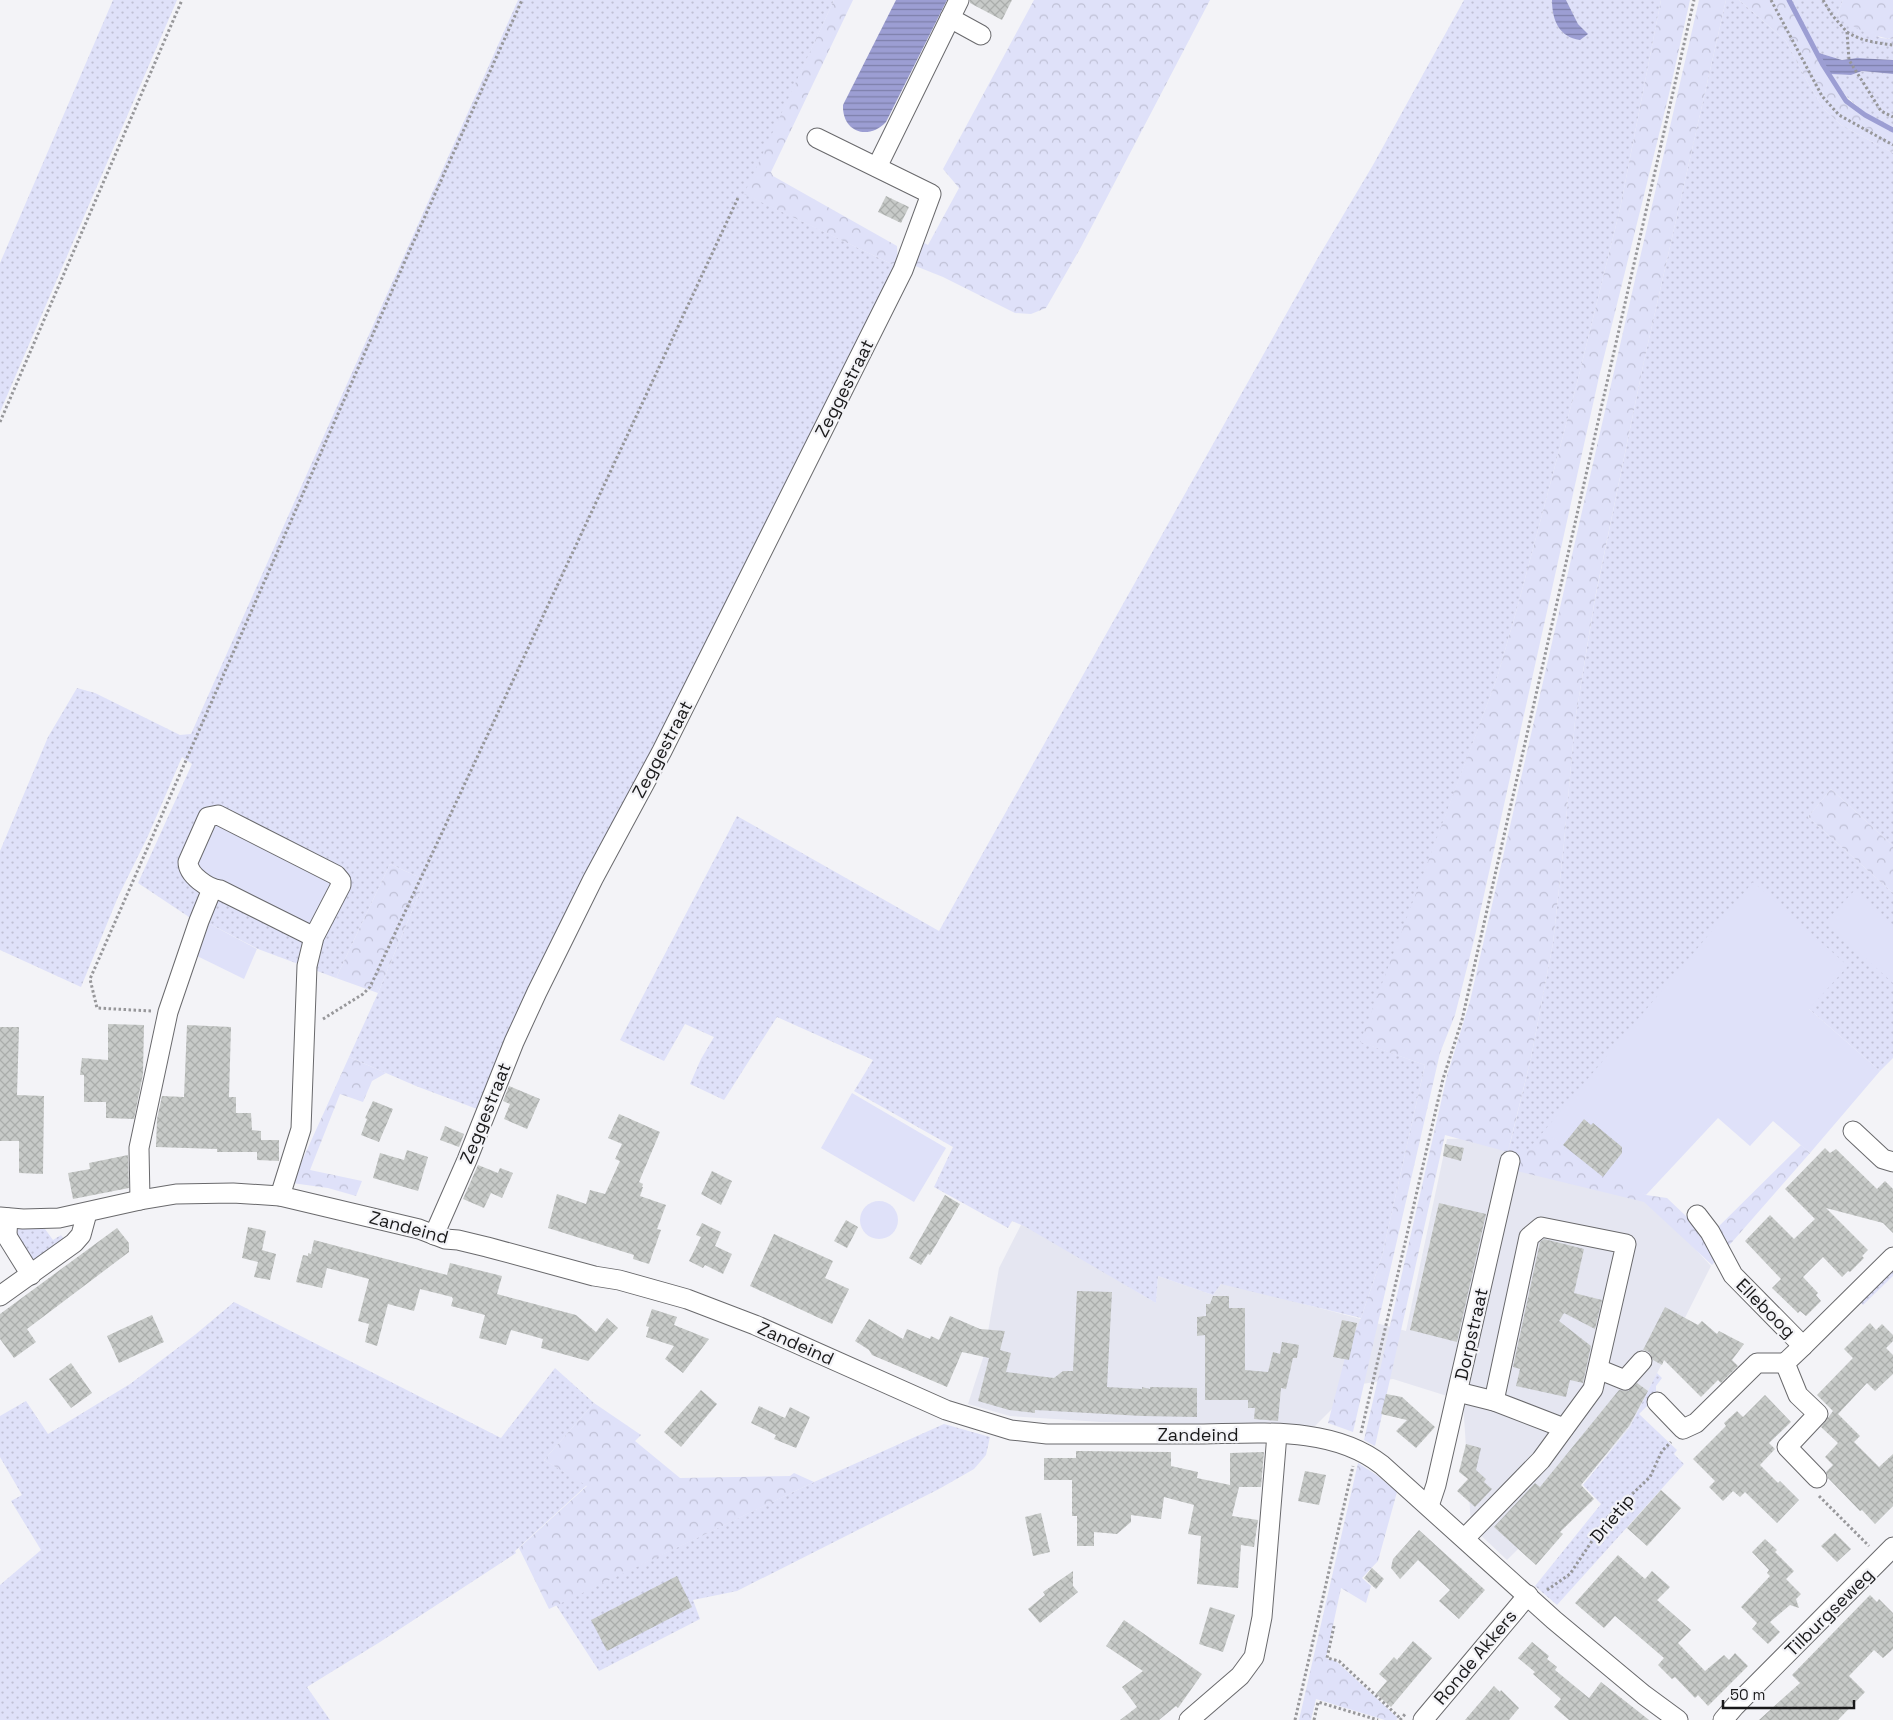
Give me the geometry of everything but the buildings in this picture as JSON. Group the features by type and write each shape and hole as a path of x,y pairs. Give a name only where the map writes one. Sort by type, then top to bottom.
{"street":[{"path":"816,138 877,168 959,0"},
{"path":"950,18 981,35"},
{"name":"Zeggestraat","path":"434,1234 514,1042 537,992 593,879 662,752 903,270 930,194 877,168"},
{"path":"280,1196 301,1129 306,970 314,937 341,885 340,877 218,816 208,817 188,862 188,868 191,873 212,889 220,890 314,937"},
{"path":"140,1200 139,1148 168,1012 212,889"},
{"path":"1853,1131 1882,1160 1893,1162"},
{"name":"Dorpstraat","path":"1429,1506 1436,1485 1458,1392 1510,1161"},
{"name":"Zandeind","path":"31,1274 8,1238 4,1217 41,1219 87,1213 140,1200 176,1194 255,1193 280,1196 419,1229 445,1239 468,1242 687,1299 754,1325 946,1410 1011,1430 1047,1434 1276,1434"},
{"path":"0,1296 74,1243 81,1235 87,1213"},
{"name":"Elleboog","path":"1697,1215 1710,1232 1733,1275 1803,1346 1786,1363 1798,1395 1818,1414 1787,1447 1817,1478"},
{"path":"1465,1538 1541,1460 1593,1389 1626,1244 1541,1228 1529,1236 1494,1401"},
{"path":"1803,1346 1893,1257"},
{"path":"1598,1369 1626,1380 1642,1361"},
{"path":"1657,1402 1683,1428 1696,1423 1757,1364 1786,1363"},
{"path":"1458,1392 1494,1401 1564,1428"},
{"path":"1189,1720 1240,1676 1254,1657 1262,1617 1276,1434 1326,1439 1357,1448 1382,1464 1531,1598 1644,1695 1678,1720"},
{"name":"Tilburgseweg","path":"1723,1720 1887,1553"},
{"name":"Ronde Akkers","path":"1423,1720 1531,1598"}],"path":[{"path":"0,422 182,0"},
{"path":"168,1012 97,1008 90,979 401,270 522,0"},
{"path":"1295,1720 1442,1079 1462,1020 1694,0"},
{"path":"1771,0 1822,96 1839,115 1893,146"},
{"path":"1823,0 1832,15 1847,32 1872,42 1893,45"},
{"path":"1847,32 1849,60 1881,111 1893,117"},
{"path":"305,1026 317,1023 363,994 370,986 738,198"},
{"name":"Drietip","path":"1531,1598 1570,1574 1608,1517 1650,1478 1662,1451 1683,1428"},
{"path":"1817,1478 1809,1486 1887,1553"},
{"path":"1334,1626 1327,1658 1339,1661 1401,1719"},
{"path":"1314,1720 1318,1702 1378,1720"}],"shaded area":[{"path":"1494,1138 1650,1200 1711,1266 1630,1427 1576,1491 1507,1560 1471,1526 1463,1401 1393,1379 1356,1385 1315,1426 1101,1422 1010,1416 968,1404 984,1355 999,1268 1022,1223 1156,1303 1158,1276 1213,1295 1221,1284 1229,1284 1406,1331 1447,1139"}],"green space":[{"path":"113,0 177,0 0,412 0,263"},
{"path":"518,0 834,0 745,194 898,267 521,1013 477,1109 416,1086 349,1057 425,880 390,864 336,978 258,949 208,923 192,919 138,883 192,764 182,757 148,836 118,897 81,987 0,950 0,851 48,737 77,688 95,693 180,735 191,734"},
{"path":"834,0 853,0 771,172 773,176 897,246 898,267 744,194"},
{"path":"1034,0 1210,0 1081,247 1046,308 1031,314 1015,313 943,277 913,265 917,239 928,245 959,188 943,169"},
{"path":"1464,0 1552,0 1587,34 1578,24 1566,0 1661,0 1620,209 1576,387 1497,678 1361,1042 1425,1065 1382,1256 1361,1318 1221,1284 1213,1295 1158,1276 1156,1303 1024,1226 1012,1221 1008,1228 934,1187 953,1147 854,1091 873,1060 777,1017 724,1100 690,1084 701,1059 714,1037 685,1024 664,1061 620,1040 737,816 939,931 1316,261 1373,165"},
{"path":"1661,0 1690,0 1669,94 1599,377 1474,940 1455,1015 1440,1053 1353,1432 1328,1423 1346,1354 1361,1318 1382,1256 1425,1065 1360,1042 1497,678 1576,387 1620,209"},
{"path":"1699,0 1726,0 1644,361 1595,598 1575,721 1553,943 1531,1058 1508,1151 1527,1151 1544,1131 1563,1145 1646,1195 1667,1198 1708,1237 1801,1145 1810,1153 1712,1265 1644,1202 1504,1168 1508,1152 1445,1135 1375,1446 1364,1440 1447,1076 1470,1001"},
{"path":"1726,0 1739,0 1786,41 1823,108 1841,125 1893,153 1893,846 1831,789 1808,817 1893,893 1893,1058 1880,1071 1809,1009 1527,1151 1508,1152 1531,1058 1553,943 1575,721 1595,599 1644,361"},
{"path":"1739,0 1791,0 1823,62 1846,97 1862,111 1893,131 1893,153 1841,125 1823,108 1786,41"},
{"path":"1791,0 1843,0 1837,15 1881,38 1893,39 1893,60 1857,58 1842,60 1819,53"},
{"path":"1843,0 1893,0 1893,39 1863,31 1837,15"},
{"path":"1862,71 1893,74 1893,131 1864,112 1847,97 1830,74 1851,75"},
{"path":"1831,789 1893,846 1893,893 1808,817"},
{"path":"209,820 336,879 313,929 201,876 192,859"},
{"path":"390,864 425,880 378,993 336,978"},
{"path":"1753,882 1848,966 1809,1009 1880,1071 1810,1153 1773,1121 1750,1146 1718,1118 1646,1195 1603,1177 1544,1131"},
{"path":"1854,891 1893,926 1893,983 1825,922"},
{"path":"208,923 257,949 244,979 195,955"},
{"path":"349,1057 386,1073 372,1081 363,1102 340,1094 310,1170 362,1181 356,1196 328,1188 292,1183"},
{"path":"852,1093 946,1148 914,1202 821,1148"},
{"path":"879,1201 892,1207 898,1220 892,1233 879,1239 866,1233 860,1220 866,1207"},
{"path":"17,1229 45,1229 53,1240 61,1235 64,1239 33,1260 15,1234"},
{"path":"1893,1265 1893,1276 1863,1305 1860,1302"},
{"path":"234,1302 501,1438 555,1368 594,1403 544,1460 587,1485 515,1551 516,1553 380,1642 307,1687 330,1720 0,1720 0,1585 41,1550 11,1501 22,1495 0,1457 0,1416 26,1401 48,1434 130,1384 196,1334"},
{"path":"1657,1373 1662,1378 1656,1386 1656,1397 1639,1414 1677,1450 1674,1454 1684,1464 1557,1605 1535,1586 1601,1504 1583,1485 1630,1427"},
{"path":"594,1403 641,1435 635,1441 680,1478 790,1476 794,1473 814,1482 549,1609 519,1548 587,1486 544,1460"},
{"path":"944,1424 990,1437 986,1455 974,1469 939,1489 737,1591 693,1600 700,1619 599,1671 556,1605 814,1482"},
{"path":"1358,1463 1378,1476 1397,1492 1378,1561 1362,1578 1371,1586 1366,1603 1341,1588 1326,1658 1336,1661 1398,1718 1396,1720 1385,1720 1316,1699 1311,1720 1299,1720"}],"water":[{"path":"896,0 947,0 886,122 872,131 857,131 847,122 843,105"},
{"path":"1552,0 1566,0 1578,24 1588,34 1580,40 1562,31 1555,21"},
{"path":"1819,53 1842,60 1857,58 1893,60 1893,74 1862,71 1851,75 1830,74"}],"waterway":[{"path":"1789,0 1823,65 1846,101 1865,115 1893,130"}]}
